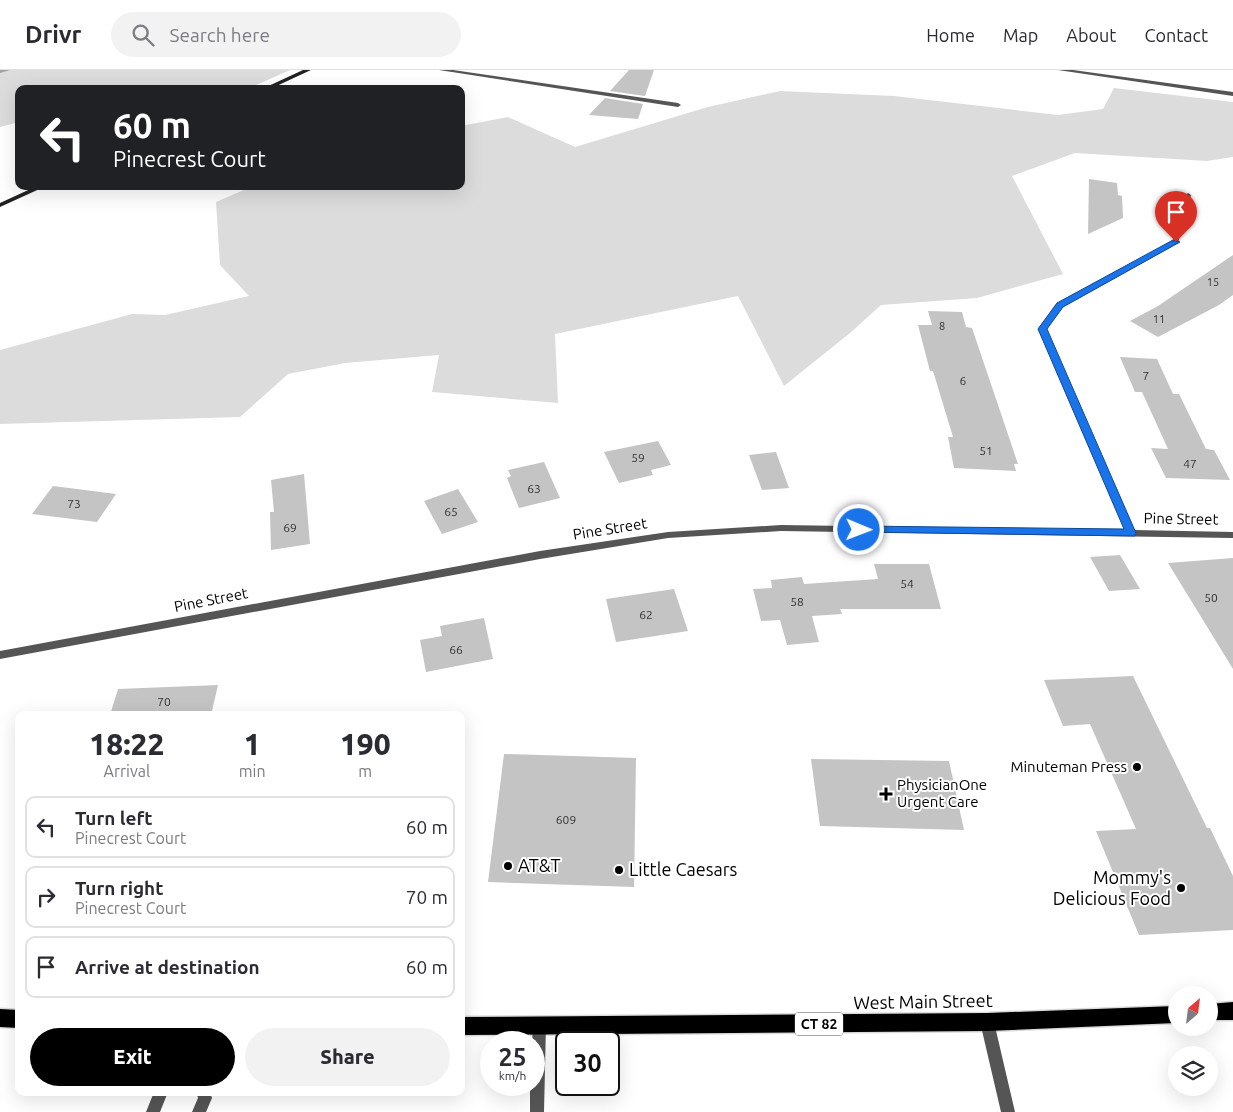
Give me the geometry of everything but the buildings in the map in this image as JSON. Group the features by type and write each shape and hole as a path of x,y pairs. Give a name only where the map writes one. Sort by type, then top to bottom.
{"main road":[{"path":"275,85 308,70"},
{"path":"0,205 34,190"},
{"path":"1218,1012 1233,1011"},
{"name":"West Main Street","path":"465,1026 987,1022 1168,1014"},
{"path":"0,1018 15,1019"}],"street":[{"path":"442,70 678,105"},
{"path":"1061,70 1233,94"},
{"path":"1131,533 1042,329 1060,305 1176,242 1188,195"},
{"name":"Pine Street","path":"0,655 540,555 668,535 781,528 1233,535"},
{"path":"987,1022 1008,1112"},
{"path":"537,1112 539,1025"},
{"path":"153,1112 160,1096"},
{"path":"199,1112 204,1096"}],"shaded area":[{"path":"0,70 290,70 256,85 15,85 15,123 0,127"},
{"path":"1114,88 1233,102 1233,157 1207,161 1075,153 1012,176 1063,274 977,298 881,305 850,333 784,386 738,296 555,334 558,403 432,392 439,355 345,363 288,374 240,417 0,424 0,350 132,314 165,315 249,296 220,265 216,202 244,190 465,190 465,125 508,117 575,147 708,107 780,91 894,96 1058,115 1103,109"}],"waterway":[{"path":"0,71 7,70"}],"place":[{"name":"Minuteman Press","path":"1137,767"},
{"name":"PhysicianOne Urgent Care","path":"886,794"},
{"name":"AT&T","path":"508,866"},
{"name":"Little Caesars","path":"619,870"},
{"name":"Mommy's Delicious Food","path":"1181,888"}],"route":[{"path":"859,530 1131,533 1042,329 1060,305 1176,242"}]}
